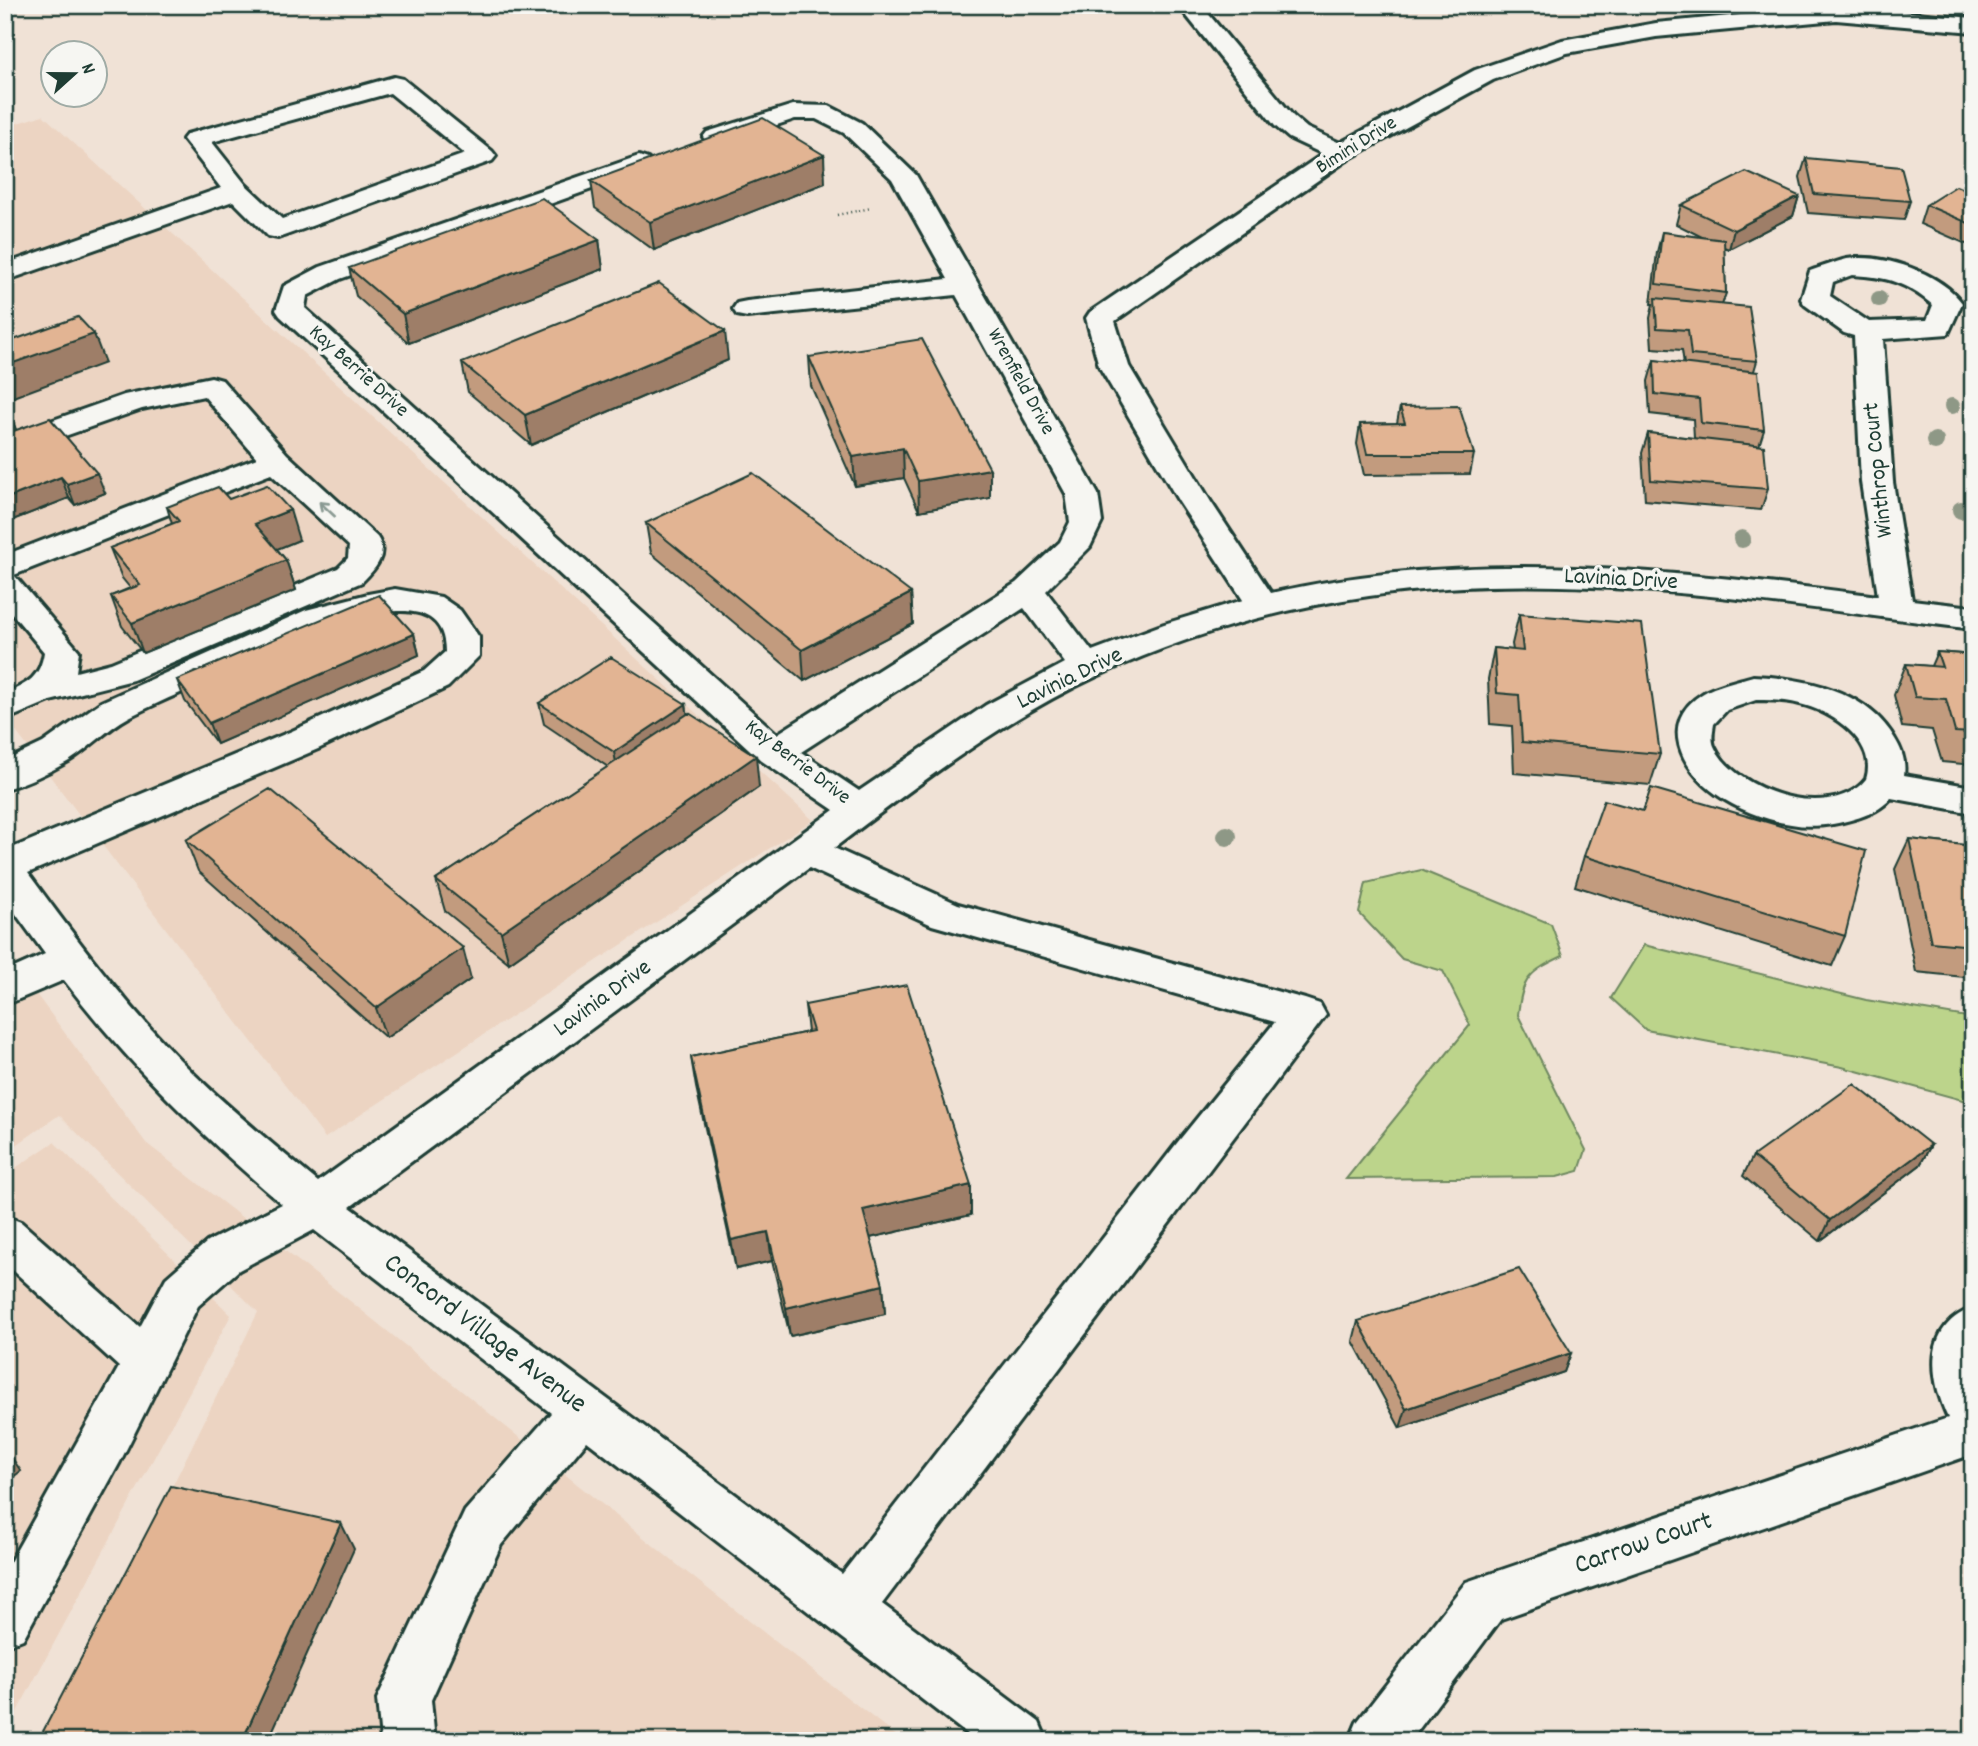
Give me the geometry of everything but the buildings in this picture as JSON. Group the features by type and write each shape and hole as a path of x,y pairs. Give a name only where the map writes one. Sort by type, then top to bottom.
{"street":[{"path":"1189,5 1284,121 1306,138 1341,153"},
{"name":"Bimini Drive","path":"1263,606 1195,502 1114,366 1100,318 1341,153 1484,75 1562,47 1656,30 1830,9 1973,25"},
{"path":"394,84 483,156 278,230 237,191 196,139 394,84"},
{"name":"Kay Berrie Drive","path":"820,111 793,111 330,273 294,292 290,310 775,752 861,810"},
{"name":"Wrenfield Drive","path":"775,752 1028,590 1074,547 1086,522 1082,494 903,175 853,128 820,111"},
{"path":"5,273 237,191"},
{"path":"747,309 965,286"},
{"name":"Winthrop Court","path":"1868,331 1877,482 1897,609"},
{"path":"5,448 135,401 211,386 276,461 365,544 364,561 350,575 121,672 39,692 5,708"},
{"path":"5,567 276,461"},
{"name":"Lavinia Drive","path":"5,1621 103,1446 182,1292 223,1256 317,1207 861,810 979,727 1038,691 1086,667 1150,641 1263,606 1339,590 1416,580 1575,576 1756,591 1973,618"},
{"path":"5,583 62,651 58,673 39,692"},
{"path":"1028,590 1086,667"},
{"path":"5,776 56,752 114,710 318,618 395,600 429,604 447,618 462,637 463,656 436,679 305,740 5,868"},
{"path":"1753,688 1791,690 1824,699 1861,722 1880,743 1887,765 1883,784 1870,800 1844,811 1812,814 1781,810 1747,798 1722,782 1703,762 1694,740 1695,725 1705,707 1725,694 1753,688"},
{"path":"1883,784 1973,800"},
{"path":"807,851 946,915 1305,1015 1192,1156 848,1609"},
{"name":"Concord Village Avenue","path":"5,868 69,960 159,1066 228,1132 317,1207 1020,1741"},
{"path":"5,990 69,960"},
{"path":"5,1235 145,1361"},
{"path":"1973,1328 1961,1339 1954,1365 1961,1398 1973,1418"},
{"path":"408,1741 404,1699 483,1528 583,1410"},
{"name":"Carrow Court","path":"1376,1741 1484,1600 1973,1432"}],"path":[{"path":"836,215 870,208"}],"shaded area":[{"path":"43,115 813,820 325,1138 5,717 5,127"},
{"path":"5,952 146,1143 350,1301 680,1567 903,1741 47,1741 258,1312 59,1115 5,1153"},
{"path":"54,1142 231,1315 5,1734 5,1175"}],"green space":[{"path":"1421,870 1551,924 1563,956 1542,967 1529,978 1522,992 1518,1015 1586,1150 1579,1171 1557,1177 1346,1179 1470,1025 1443,971 1402,959 1359,913 1366,883"},
{"path":"1644,945 1866,1000 1973,1018 1973,1103 1842,1067 1646,1030 1611,998"}]}
